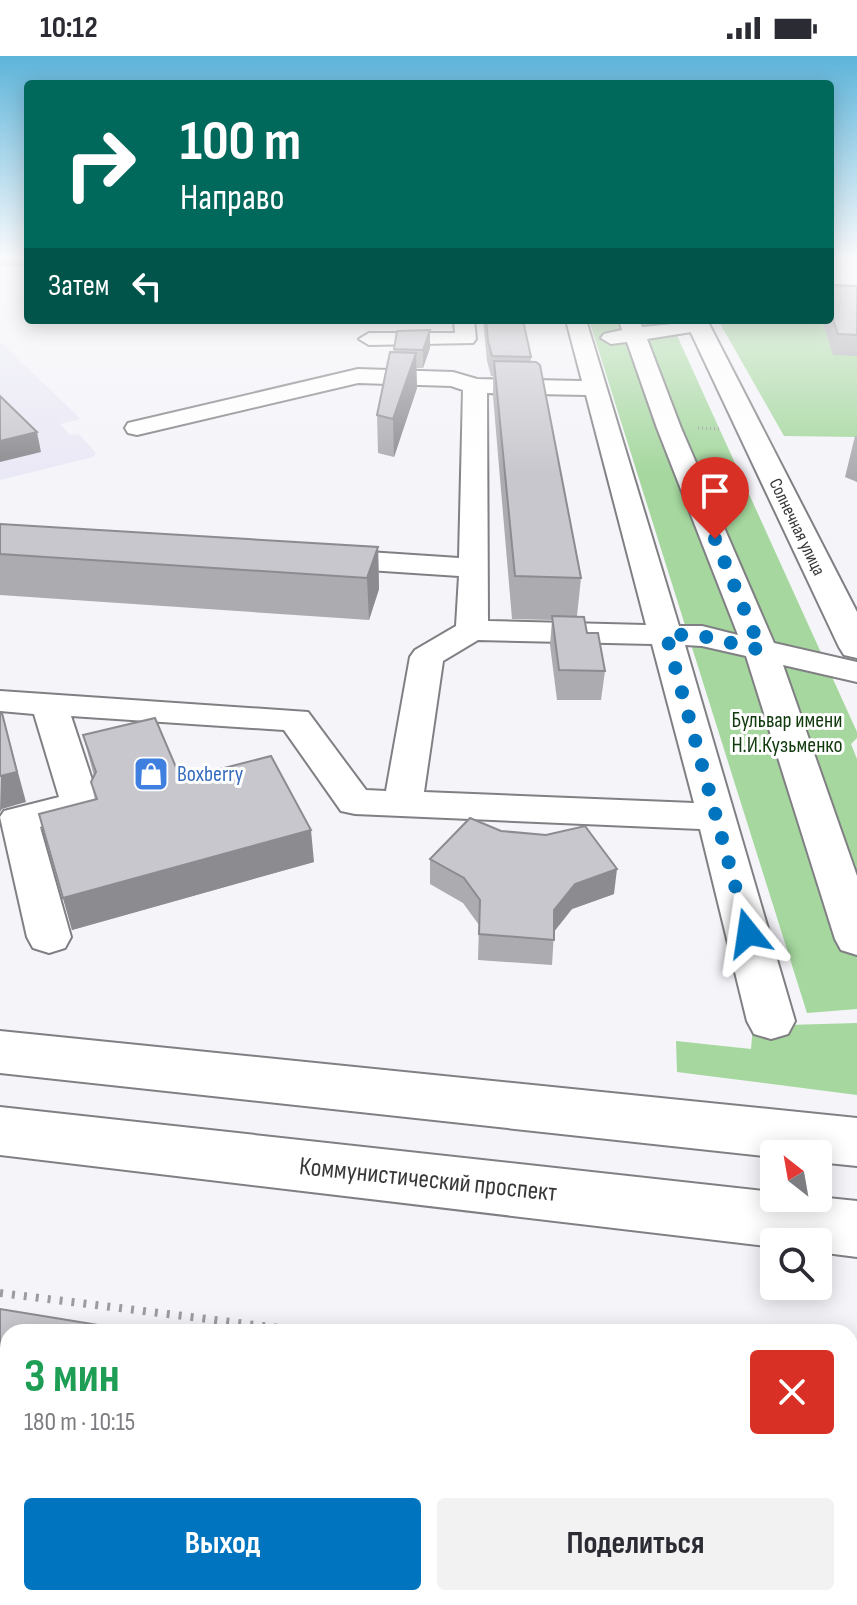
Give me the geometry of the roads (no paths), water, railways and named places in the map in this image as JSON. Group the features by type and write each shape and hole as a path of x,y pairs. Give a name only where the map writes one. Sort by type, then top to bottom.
{"main road":[{"name":"Солнечная улица","path":"702,331 857,647"},
{"path":"0,1052 857,1142"},
{"name":"Коммунистический проспект","path":"0,1131 857,1229"}],"street":[{"path":"369,338 466,339 465,331"},
{"path":"580,331 771,1021"},
{"path":"634,331 669,428 761,650 857,939"},
{"path":"137,428 358,376 453,379 475,386 597,388"},
{"path":"472,630 475,386"},
{"path":"300,556 474,568"},
{"path":"403,804 427,657 472,630 702,636 857,672"},
{"path":"0,701 295,720 355,802 717,817"},
{"path":"49,704 81,804 18,820 49,937"}],"place":[{"name":"Boxberry","path":"151,774"}],"park label":[{"name":"Бульвар имени Н.И.Кузьменко","path":"787,732"}]}
